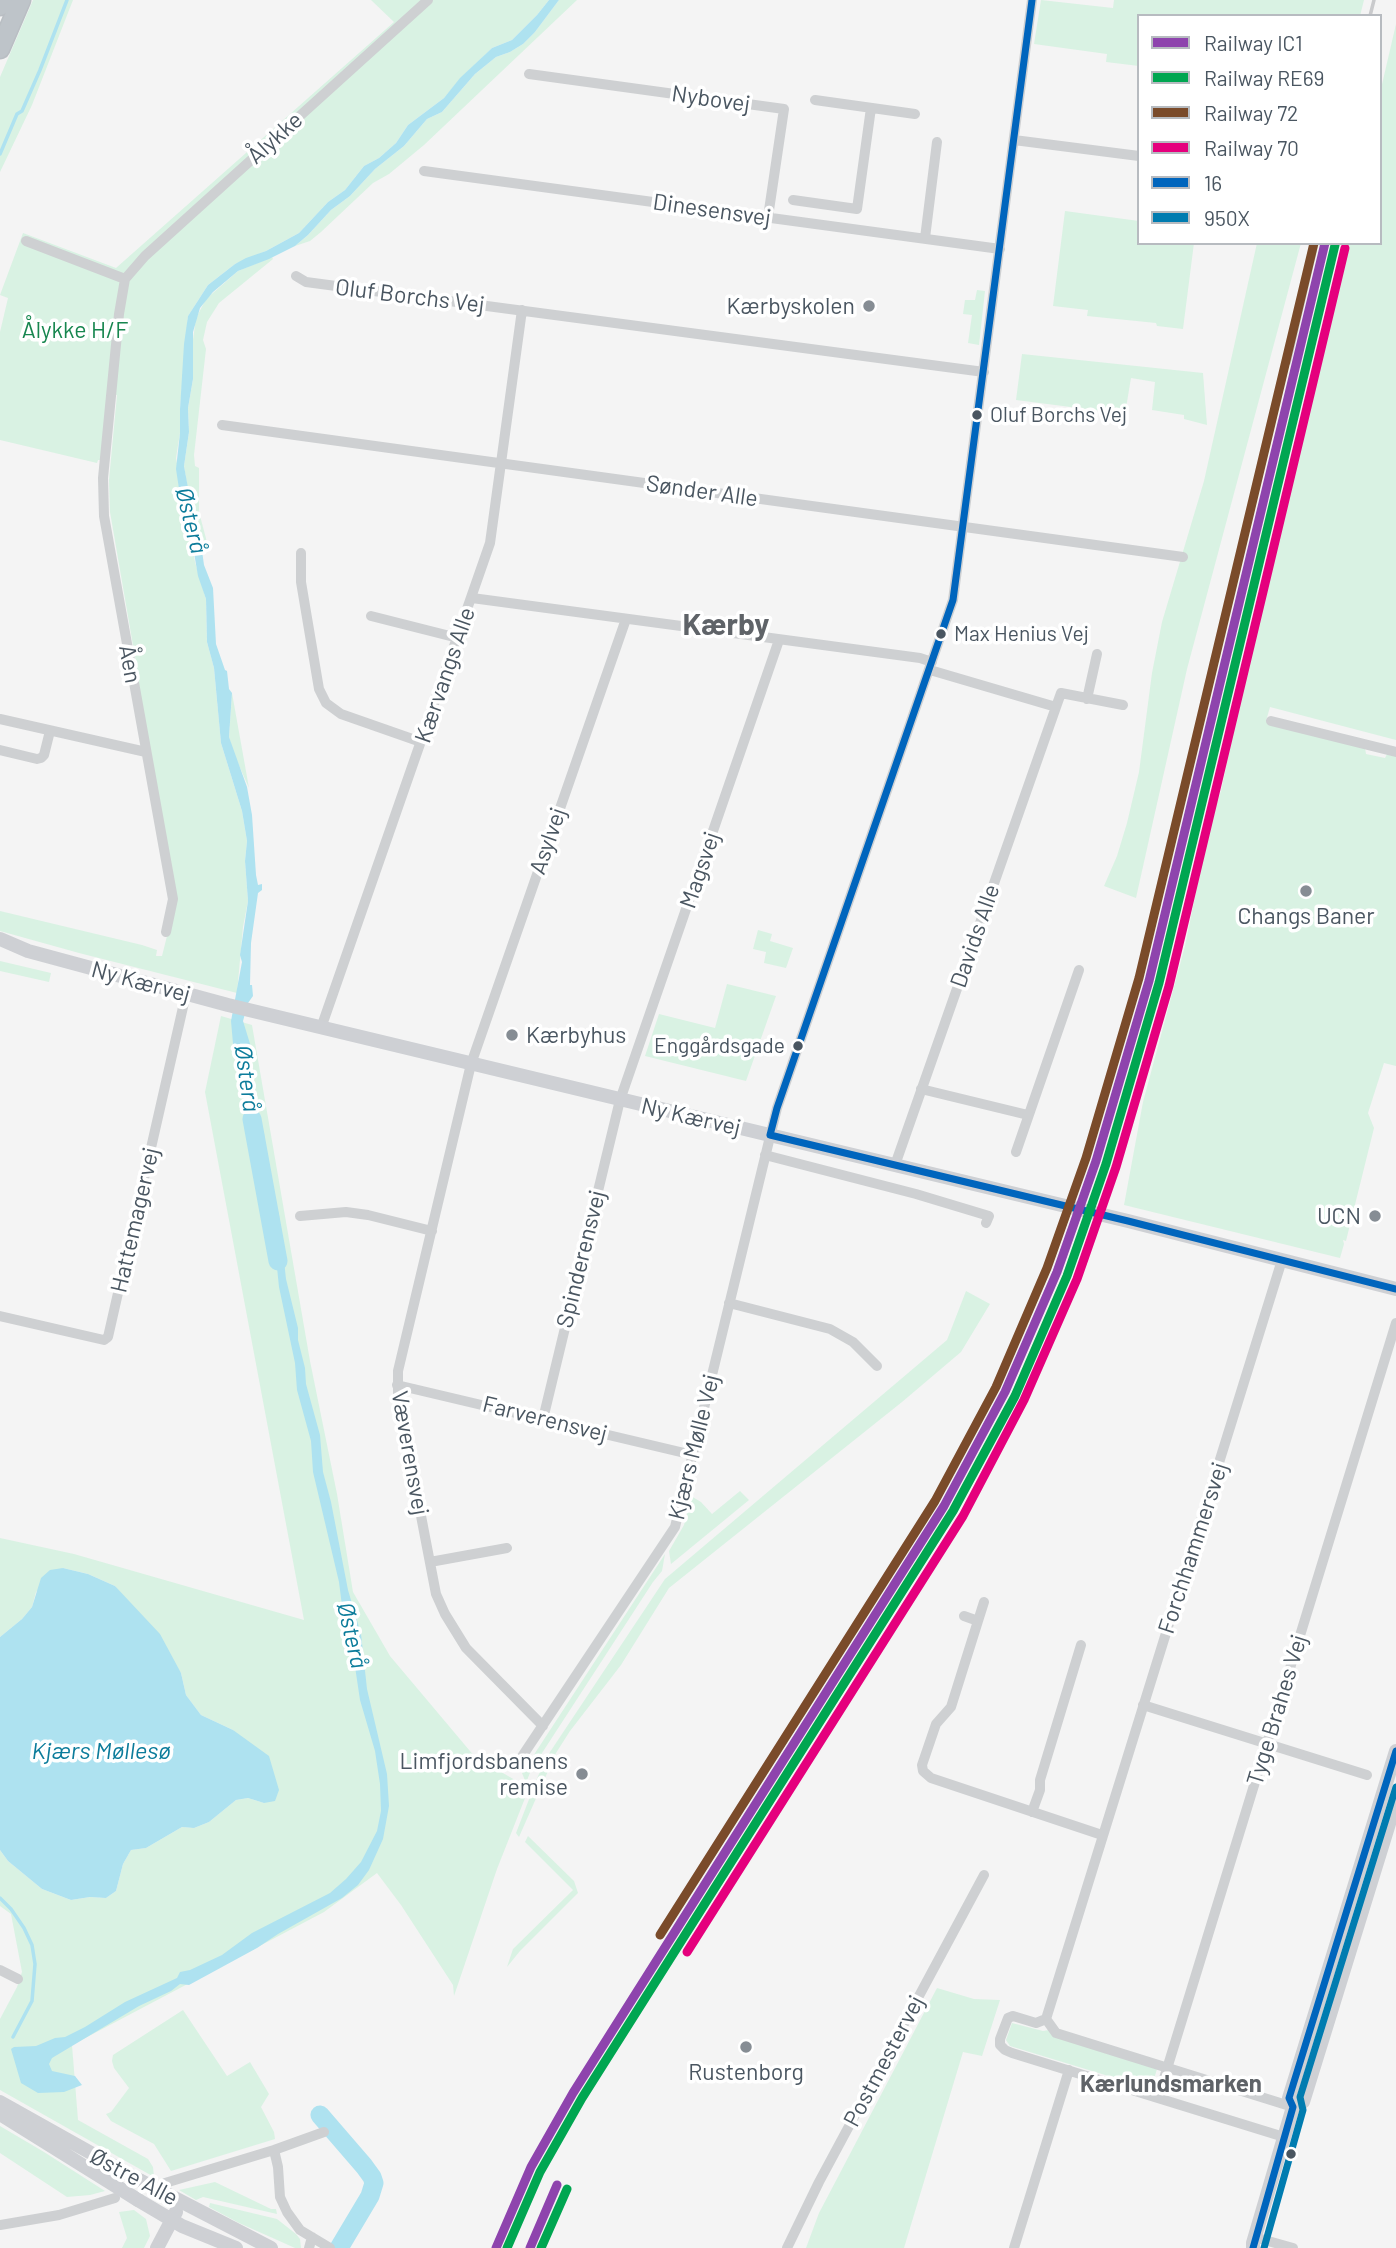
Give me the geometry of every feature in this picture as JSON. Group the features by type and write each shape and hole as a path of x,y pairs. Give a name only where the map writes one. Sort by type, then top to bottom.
{"highway":[{"path":"0,6 2,0"},
{"path":"0,49 21,0"}],"street":[{"name":"Ålykke","path":"125,279 145,257 428,0"},
{"path":"770,1135 777,1108 953,600 1032,0"},
{"name":"Nybovej","path":"529,74 784,109 768,217"},
{"path":"815,100 915,114"},
{"path":"855,229 871,108"},
{"path":"1014,140 1137,156"},
{"path":"925,239 937,142"},
{"name":"Dinesensvej","path":"424,171 1000,249"},
{"path":"793,200 858,209"},
{"path":"26,241 125,279"},
{"name":"Oluf Borchs Vej","path":"296,276 306,282 984,372"},
{"name":"Åen","path":"125,279 119,314 103,478 104,516 173,899 166,932"},
{"name":"Kærvangs Alle","path":"321,1028 490,542 522,310"},
{"name":"Sønder Alle","path":"222,425 1183,557"},
{"path":"302,553 301,582 318,689 326,703 341,714 421,742"},
{"path":"472,598 919,658 931,666 1056,706 1061,693 1123,705"},
{"path":"372,616 458,638"},
{"name":"Asylvej","path":"471,1064 626,619"},
{"name":"Magsvej","path":"620,1100 779,640"},
{"path":"1087,699 1097,654"},
{"name":"Davids Alle","path":"895,1165 1056,706"},
{"path":"0,719 146,752"},
{"path":"1270,720 1396,752"},
{"path":"0,750 41,758 50,731"},
{"name":"Ny Kærvej","path":"0,939 28,951 228,1005 1128,1221 1396,1289"},
{"name":"Ny Kærvej","path":"0,949 28,951"},
{"path":"1016,1152 1079,970"},
{"name":"Hattemagervej","path":"0,1316 104,1340 108,1337 186,994"},
{"name":"Væverensvej","path":"471,1064 398,1371 397,1385 436,1594 466,1648 543,1726"},
{"path":"921,1089 1028,1115"},
{"name":"Spinderensvej","path":"543,1419 620,1100"},
{"name":"Kjærs Mølle Vej","path":"519,1761 675,1527 770,1135"},
{"name":"Ny Kærvej","path":"765,1155 989,1216 986,1223"},
{"path":"300,1216 346,1212 368,1214 432,1231"},
{"name":"Forchhammersvej","path":"1046,2019 1282,1260"},
{"path":"729,1303 830,1329 853,1342 877,1366"},
{"name":"Tyge Brahes Vej","path":"1158,2098 1396,1323"},
{"name":"Farverensvej","path":"397,1385 693,1455"},
{"path":"430,1562 507,1548"},
{"path":"984,1602 951,1707 936,1724 922,1765 923,1771 931,1778 1102,1835"},
{"path":"964,1616 978,1621"},
{"path":"1032,1812 1040,1790 1042,1771 1082,1645"},
{"path":"1143,1705 1367,1775"},
{"path":"1293,2248 1252,2244 1293,2107 1289,2098 1391,1785 1396,1751"},
{"path":"1284,2137 1012,2053 1000,2045 1000,2039 1008,2018 1013,2016 1037,2023 1046,2019 1056,2033 1293,2107 1303,2102 1396,1801"},
{"name":"Postmestervej","path":"787,2248 825,2170 984,1875"},
{"path":"0,1970 18,1979"},
{"path":"1014,2248 1069,2070"},
{"name":"Østre Alle","path":"0,2102 141,2181 164,2188 182,2203 271,2248"},
{"name":"Østre Alle","path":"0,2114 117,2192 138,2200 172,2221 236,2248"},
{"path":"164,2188 324,2132"},
{"path":"274,2150 283,2205 300,2230 330,2248"},
{"path":"0,2225 59,2215 117,2192"},
{"path":"157,2248 182,2203"},
{"path":"309,2248 312,2237"}],"green space":[{"path":"33,0 73,0 32,105 0,172 0,77"},
{"name":"Ålykke H/F","path":"371,0 549,0 512,40 492,48 444,98 408,125 396,143 379,158 364,166 345,190 328,202 299,233 235,264 208,285 188,316 176,458 195,562 206,599 207,642 214,668 221,743 242,811 247,841 245,861 248,901 237,993 0,931 0,911 142,945 157,950 156,956 162,956 172,916 135,657 110,512 109,480 117,395 107,394 101,460 97,463 0,440 0,332 8,298 0,295 23,233 116,268 394,22"},
{"path":"559,0 577,0 424,145 389,174 373,183 310,241 295,246 331,210 350,196 375,169 404,146 427,119 442,112 475,74 496,57 523,44"},
{"path":"1041,0 1113,8 1114,0 1364,0 1360,14 1137,14 1137,66 1106,62 1107,54 1034,44"},
{"path":"1396,24 1396,740 1270,707 1266,721 1365,748 1366,754 1385,758 1387,754 1396,756 1396,1066 1384,1063 1368,1113 1374,1128 1340,1258 1124,1205 1143,1102 1185,946 1210,823 1221,791 1238,710 1236,697 1345,245 1382,245 1382,84"},
{"path":"1065,211 1137,221 1137,245 1194,245 1183,329 1157,326 1156,323 1087,316 1088,310 1053,306"},
{"path":"1257,245 1300,245 1187,669 1136,898 1104,886 1127,823 1139,772 1152,673 1162,622 1204,481"},
{"path":"272,257 273,259 219,303 207,322 203,340 206,349 194,455 195,466 199,468 199,512 208,546 203,550 184,466 189,432 188,408 193,379 192,347 196,318 206,299 238,271"},
{"path":"977,290 985,291 979,345 968,343 972,315 963,314 965,300 975,300"},
{"path":"1022,354 1203,373 1207,425 1184,419 1184,415 1152,410 1155,382 1131,378 1125,414 1016,400"},
{"path":"232,693 249,788 229,737"},
{"path":"758,930 772,934 770,941 793,948 786,968 764,963 766,952 753,949"},
{"path":"0,961 51,973 49,982 0,971"},
{"path":"727,984 776,996 746,1081 645,1056 659,1014 715,1028"},
{"path":"221,1016 252,1025 353,1592 390,1656 475,1757 529,1788 497,1869 454,1996 453,1985 377,1873 324,1912 72,2045 78,2120 148,2159 153,2167 154,2177 0,2090 0,2019 22,1972 11,1914 0,1906 0,1850 8,1861 42,1889 71,1900 106,1898 116,1891 123,1864 131,1850 146,1848 182,1827 194,1828 209,1822 236,1800 248,1798 264,1803 233,1730 201,1715 186,1695 181,1673 115,1586 88,1574 63,1568 36,1592 32,1607 22,1619 0,1637 0,1538 74,1554 304,1620 205,1092"},
{"path":"966,1291 990,1304 961,1352 669,1588 621,1665 556,1753 519,1837 516,1833 550,1752 665,1579 947,1340"},
{"path":"740,1491 749,1500 671,1564 669,1551 684,1525 691,1496 712,1514"},
{"path":"665,1554 662,1571 531,1770 526,1783 522,1773"},
{"path":"528,1836 574,1881 578,1893 507,1967 513,1949 573,1890 525,1842"},
{"path":"937,1988 974,1999 1000,2000 982,2056 963,2052 904,2248 806,2248 819,2213"},
{"path":"183,2010 227,2076 250,2062 269,2094 261,2107 275,2139 171,2171 154,2144 111,2121 106,2114 111,2112 129,2088 114,2068 113,2055"},
{"path":"1012,2023 1049,2030 1157,2069 1151,2089 1010,2046 1006,2040"},
{"path":"0,2126 105,2191 67,2197 0,2153"},
{"path":"215,2182 276,2209 277,2214 203,2197 196,2200 179,2190"},
{"path":"210,2203 277,2219 296,2234 301,2248 295,2248 239,2223 209,2207"},
{"path":"134,2210 146,2219 150,2236 144,2248 122,2248 127,2238 119,2212"}],"water":[{"path":"549,0 559,0 523,44 496,57 475,74 442,112 427,119 404,146 375,169 308,235 295,246 238,271 213,292 200,308 193,332 193,379 184,466 193,515 198,522 204,565 213,588 216,644 232,693 229,737 247,787 252,815 256,875 258,885 262,884 262,890 258,893 251,943 250,985 253,996 243,1021 251,1047 248,1073 264,1133 268,1175 279,1215 286,1279 298,1328 306,1384 320,1435 323,1472 348,1590 361,1634 367,1689 387,1774 389,1806 383,1839 369,1870 358,1885 342,1898 189,1985 180,1984 139,2006 52,2058 49,2064 52,2071 75,2076 82,2085 64,2092 38,2093 21,2083 11,2049 36,2046 65,2037 125,2002 177,1978 180,1972 222,1955 252,1933 330,1893 361,1862 377,1831 381,1811 375,1751 360,1700 350,1633 343,1614 339,1582 313,1472 311,1441 297,1390 295,1363 279,1287 273,1228 261,1180 257,1144 234,1055 231,1021 242,962 240,955 248,901 245,861 247,841 242,811 221,743 214,668 207,642 206,599 198,576 176,469 188,316 208,285 235,264 299,233 328,202 345,190 364,166 379,158 396,143 408,125 444,98 460,78 492,48 512,40"},
{"name":"Kjærs Møllesø","path":"63,1568 88,1574 115,1586 160,1634 181,1673 186,1695 201,1715 233,1730 269,1756 279,1790 275,1801 264,1803 248,1798 236,1800 209,1822 194,1828 182,1827 146,1848 131,1850 123,1864 116,1891 106,1898 71,1900 42,1889 8,1861 0,1850 0,1637 32,1607 41,1578 50,1570"}],"waterway":[{"path":"0,154 40,70 67,0"},
{"name":"Østerå","path":"252,1119 278,1261"},
{"path":"0,1898 24,1928 32,1945 35,1964 32,2001 13,2037"},
{"path":"320,2115 364,2166 374,2183 370,2196 339,2248"}],"railway":[{"path":"1370,14 1374,0"},
{"path":"1289,363 1317,245"}],"rail line":[{"name":"72","path":"660,1935 935,1501 996,1387 1047,1268 1086,1158 1139,978 1314,245"},
{"name":"IC1","path":"496,2248 531,2167 573,2093 944,1506 1005,1392 1057,1272 1096,1161 1149,981 1325,245"},
{"name":"RE69","path":"507,2248 540,2172 582,2098 953,1511 1015,1396 1067,1276 1106,1164 1159,983 1335,245"},
{"name":"70","path":"687,1952 963,1516 1024,1400 1077,1279 1116,1167 1169,986 1345,248"},
{"name":"IC1","path":"530,2248 557,2185"},
{"name":"RE69","path":"541,2248 567,2189"}],"transit line":[{"name":"16","path":"770,1135 777,1108 953,600 1032,0"},
{"name":"16","path":"770,1135 1396,1289"},
{"name":"16","path":"1253,2248 1293,2107 1289,2098 1396,1751"},
{"name":"950X","path":"1264,2248 1303,2110 1300,2097 1396,1787"}],"place":[{"name":"Kærbyskolen","path":"869,306"},
{"name":"Oluf Borchs Vej","path":"977,415"},
{"name":"Max Henius Vej","path":"941,634"},
{"name":"Changs Baner","path":"1306,891"},
{"name":"Kærbyhus","path":"512,1035"},
{"name":"Enggårdsgade","path":"798,1046"},
{"name":"UCN","path":"1375,1216"},
{"name":"Limfjordsbanens remise","path":"582,1774"},
{"name":"Rustenborg","path":"746,2047"}],"district":[{"name":"Kærby","path":"726,625"},
{"name":"Kærlundsmarken","path":"1171,2084"}]}
